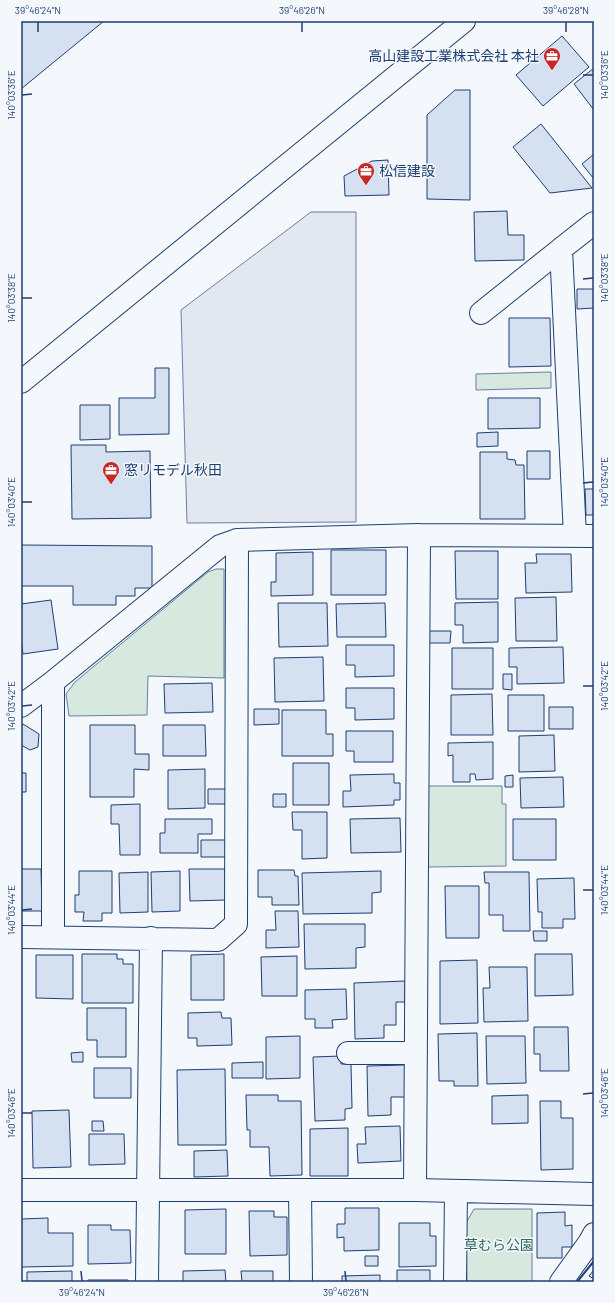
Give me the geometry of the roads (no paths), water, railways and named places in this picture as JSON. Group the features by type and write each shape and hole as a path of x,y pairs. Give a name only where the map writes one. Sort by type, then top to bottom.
{"street":[{"path":"21,382 464,21"},
{"path":"481,313 594,223"},
{"path":"21,706 53,682 220,546 237,540 419,535 584,536 561,249"},
{"path":"415,1190 419,535"},
{"path":"21,937 218,940 236,924 237,540"},
{"path":"53,682 53,937"},
{"path":"147,1282 151,938"},
{"path":"348,1053 416,1053"},
{"path":"21,1190 415,1190 594,1194"},
{"path":"300,1190 301,1282"},
{"path":"455,1282 456,1191"},
{"path":"561,1282 594,1234"}],"place":[{"name":"高山建設工業株式会社 本社","path":"552,71"},
{"name":"松信建設","path":"366,186"},
{"name":"窓リモデル秋田","path":"111,485"}],"park label":[{"name":"草むら公園","path":"499,1245"}]}
